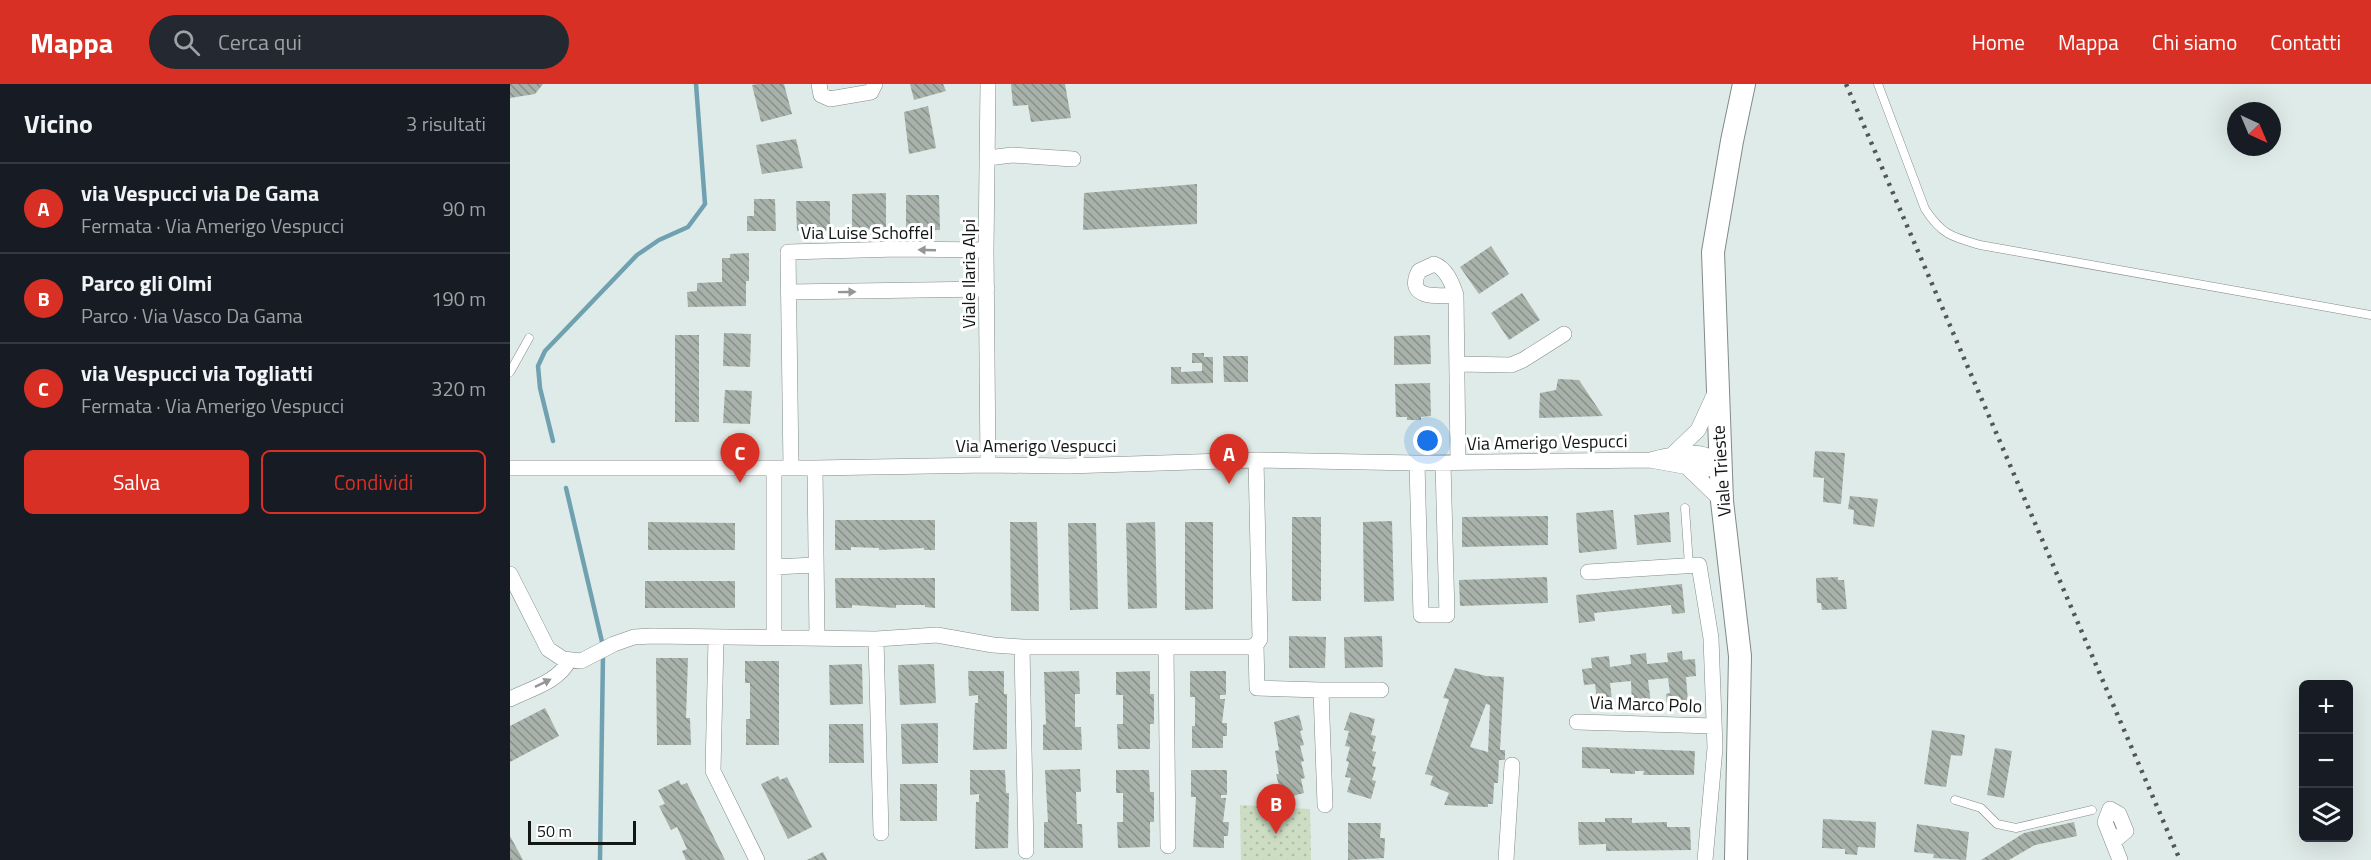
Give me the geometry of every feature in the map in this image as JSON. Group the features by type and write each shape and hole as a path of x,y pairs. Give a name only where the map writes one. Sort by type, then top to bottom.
{"main road":[{"name":"Viale Trieste","path":"1736,860 1740,656 1722,501 1716,390 1713,252 1744,84"}],"street":[{"path":"819,84 821,95 830,99 871,92 875,84"},
{"name":"Viale Ilaria Alpi","path":"988,84 986,250 988,465"},
{"path":"988,158 1012,155 1073,159"},
{"name":"Via Luise Schoffel","path":"791,468 788,252 898,249 986,250"},
{"path":"788,292 987,289"},
{"path":"1450,463 1458,364 1456,295"},
{"path":"1458,364 1511,365 1564,334"},
{"name":"Via Amerigo Vespucci","path":"1673,454 1698,430 1716,390"},
{"name":"Via Amerigo Vespucci","path":"510,468 1067,466 1256,460 1450,463 1650,460 1705,470 1720,464 1713,456 1701,453 1673,454 1650,460"},
{"path":"1256,460 1260,639 1256,645 1257,688 1381,690"},
{"name":"Via Amerigo Vespucci","path":"1417,463 1421,615 1447,615 1450,463"},
{"path":"1687,467 1722,501"},
{"path":"774,468 774,638"},
{"path":"815,468 817,637"},
{"path":"774,567 815,565"},
{"path":"1588,573 1689,565"},
{"name":"Via Marco Polo","path":"1689,565 1699,565 1712,638 1715,748 1705,860"},
{"path":"510,574 549,649 555,655 569,660 581,661 614,644 634,637 876,639 937,635 993,645 1022,647 1166,648 1256,645"},
{"path":"716,639 713,771 757,860"},
{"path":"876,639 881,833"},
{"path":"1022,647 1026,851"},
{"path":"1166,648 1168,846"},
{"path":"510,699 555,677 565,668 569,660"},
{"path":"1321,690 1325,805"},
{"name":"Via Marco Polo","path":"1577,722 1714,726"},
{"path":"1506,860 1512,765"},
{"path":"2113,842 2120,860"}],"lane":[{"path":"1878,84 1925,209 1936,226 1949,236 1980,245 2371,315"},
{"path":"510,372 529,338"},
{"path":"1685,508 1689,565"},
{"path":"1955,800 1981,808 1997,824 2016,828 2092,810"}],"green space":[{"path":"1240,805 1310,809 1311,860 1241,860"}],"building":[{"path":"510,84 543,84 535,94 510,98"},
{"path":"784,84 792,114 761,122 752,85"},
{"path":"910,84 943,84 946,91 914,100"},
{"path":"1011,84 1065,84 1071,118 1031,122 1028,105 1013,106"},
{"path":"928,106 936,148 909,154 904,112"},
{"path":"796,139 803,168 762,174 756,145"},
{"path":"1197,184 1197,224 1083,230 1084,193"},
{"path":"886,193 886,230 852,230 852,194"},
{"path":"906,195 939,195 940,230 906,231"},
{"path":"754,199 775,199 776,231 747,231 747,216 754,216"},
{"path":"796,201 830,201 830,231 797,231"},
{"path":"1491,246 1509,274 1479,294 1460,267"},
{"path":"749,253 746,306 688,307 687,292 697,291 697,283 722,282 722,258 730,258 730,254"},
{"path":"1522,293 1540,320 1509,340 1491,313"},
{"path":"724,333 751,334 750,367 723,366"},
{"path":"675,335 699,335 699,422 675,422"},
{"path":"1430,335 1431,364 1394,365 1394,336"},
{"path":"1192,353 1204,353 1204,357 1213,357 1213,383 1171,384 1171,367 1181,367 1181,372 1202,371 1202,363 1192,363"},
{"path":"1223,356 1248,356 1248,382 1224,382"},
{"path":"1558,379 1579,380 1603,416 1539,418 1540,393 1556,390"},
{"path":"1430,383 1431,416 1421,417 1421,420 1396,417 1395,384"},
{"path":"725,390 752,391 750,424 723,423"},
{"path":"1815,451 1845,453 1841,504 1823,502 1824,478 1813,477"},
{"path":"1850,496 1878,499 1874,527 1853,524 1854,510 1848,509"},
{"path":"1613,510 1617,549 1579,553 1576,513"},
{"path":"1669,512 1671,542 1637,545 1634,515"},
{"path":"1548,516 1548,545 1462,547 1462,517"},
{"path":"1292,517 1321,517 1321,601 1292,601"},
{"path":"835,520 935,520 935,550 924,550 924,548 879,550 879,548 851,547 851,550 835,550"},
{"path":"1392,521 1394,601 1364,602 1363,522"},
{"path":"648,522 735,523 735,550 648,550"},
{"path":"1010,522 1037,522 1039,611 1011,611"},
{"path":"1155,522 1157,608 1128,609 1126,523"},
{"path":"1185,522 1213,522 1213,609 1185,610"},
{"path":"1068,523 1096,523 1098,609 1070,610"},
{"path":"1547,577 1548,603 1460,606 1459,580"},
{"path":"1838,577 1838,580 1844,580 1847,609 1822,610 1821,603 1817,603 1816,578"},
{"path":"835,578 935,578 935,608 925,607 925,605 896,605 896,608 852,605 852,608 836,608"},
{"path":"645,581 735,581 735,608 645,608"},
{"path":"1682,584 1685,613 1672,614 1671,605 1594,613 1595,621 1579,623 1576,595"},
{"path":"1289,636 1326,637 1325,668 1289,668"},
{"path":"1382,636 1383,667 1345,668 1344,637"},
{"path":"1682,651 1683,660 1695,659 1696,676 1686,677 1688,702 1667,704 1666,694 1670,693 1668,678 1648,680 1651,704 1632,706 1631,681 1610,683 1613,708 1598,709 1595,684 1584,685 1582,669 1592,668 1591,658 1609,656 1610,667 1631,664 1630,655 1646,653 1647,664 1668,662 1667,653"},
{"path":"656,658 688,658 686,718 690,718 691,745 657,745"},
{"path":"745,661 779,661 779,745 746,745 746,719 750,719 750,683 745,683"},
{"path":"862,664 863,704 830,705 829,665"},
{"path":"934,664 936,703 900,705 898,665"},
{"path":"1455,668 1486,676 1504,677 1500,750 1505,750 1505,760 1499,760 1498,783 1494,783 1493,804 1488,804 1488,807 1444,805 1449,793 1430,785 1433,776 1425,774 1449,699 1443,698","holes":["1486,704 1490,705 1488,752 1470,747"]},
{"path":"968,671 1004,671 1004,694 1007,694 1007,749 973,750 975,703 978,703 978,695 969,696"},
{"path":"1079,671 1080,694 1075,694 1075,727 1081,727 1082,750 1043,750 1043,725 1046,724 1044,672"},
{"path":"1150,671 1150,694 1154,694 1154,724 1150,724 1150,749 1118,749 1117,724 1123,724 1123,695 1116,695 1116,672"},
{"path":"1190,671 1226,671 1226,695 1220,695 1220,699 1225,699 1222,723 1227,723 1227,736 1223,736 1223,748 1192,748 1195,697 1190,697"},
{"path":"545,708 559,736 510,762 510,726"},
{"path":"1350,712 1375,719 1371,735 1376,736 1372,751 1376,752 1372,766 1376,767 1372,780 1376,781 1371,799 1347,792 1351,778 1345,777 1349,762 1346,761 1350,747 1345,746 1349,731 1344,730"},
{"path":"1299,715 1304,745 1300,746 1304,761 1301,762 1305,778 1301,779 1304,793 1278,800 1275,787 1279,786 1276,774 1279,774 1275,751 1279,750 1274,722"},
{"path":"938,723 938,763 902,764 901,724"},
{"path":"829,724 863,724 864,763 829,763"},
{"path":"1932,730 1965,735 1962,756 1951,755 1946,787 1924,784"},
{"path":"1582,747 1695,751 1694,775 1643,775 1644,771 1635,771 1635,774 1610,773 1610,769 1582,768"},
{"path":"1995,748 2012,751 2004,798 1987,795"},
{"path":"1080,769 1081,792 1076,792 1077,824 1082,824 1083,848 1044,848 1044,822 1048,822 1045,770"},
{"path":"970,770 1005,770 1006,793 1009,793 1008,848 975,849 976,802 979,802 979,794 970,795"},
{"path":"1116,770 1149,770 1150,792 1154,792 1154,822 1150,822 1150,847 1118,848 1117,822 1123,822 1123,793 1116,793"},
{"path":"1191,770 1227,770 1227,795 1221,795 1221,798 1226,798 1223,822 1229,822 1228,836 1224,836 1224,848 1193,847 1196,797 1191,797"},
{"path":"778,776 780,780 787,777 812,827 788,839 761,784"},
{"path":"679,780 681,785 687,783 725,860 686,860 682,851 687,849 677,827 671,830 659,806 665,804 658,790"},
{"path":"900,784 937,784 937,821 900,821"},
{"path":"1605,818 1632,818 1632,823 1667,822 1667,827 1690,827 1691,850 1606,851 1606,844 1579,845 1578,822 1605,822"},
{"path":"1823,819 1876,822 1875,848 1858,847 1857,855 1845,854 1845,849 1822,848"},
{"path":"2074,822 2077,836 2035,845 2009,860 1981,860 2024,833"},
{"path":"1348,823 1381,823 1380,838 1385,838 1384,858 1348,860"},
{"path":"1917,824 1969,832 1966,860 1933,858 1934,854 1914,852"},
{"path":"510,836 523,860 510,860"},
{"path":"823,852 827,860 807,860"}],"waterway":[{"path":"553,441 540,388 538,366 545,351 637,255 659,240 688,227 705,204 696,84"},
{"path":"566,488 603,646"},
{"path":"600,860 603,654"}],"railway":[{"path":"1846,84 2180,860"}],"place":[{"name":"via Vespucci via Togliatti","path":"740,483"},
{"name":"via Vespucci via De Gama","path":"1229,484"},
{"name":"Parco gli Olmi","path":"1276,834"}]}
